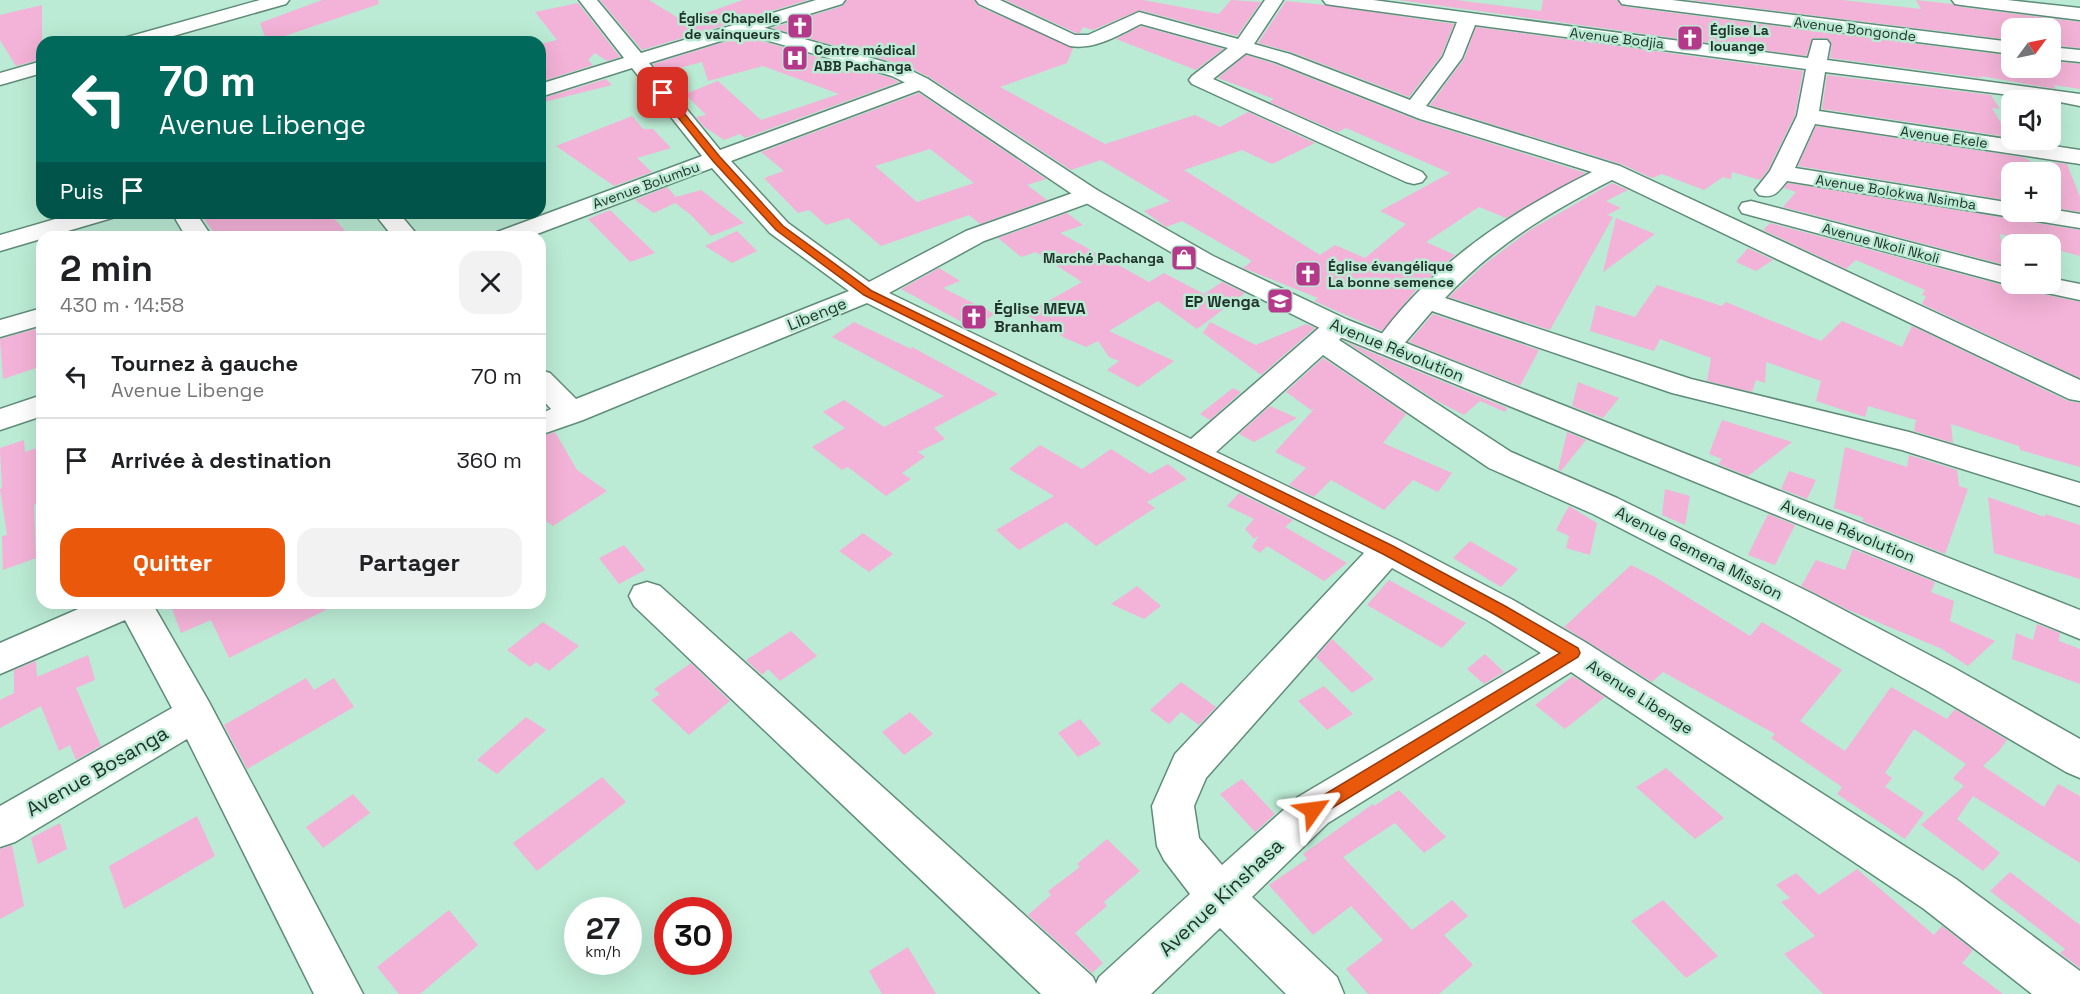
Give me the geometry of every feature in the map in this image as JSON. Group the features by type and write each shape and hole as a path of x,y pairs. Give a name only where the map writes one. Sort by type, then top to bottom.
{"street":[{"path":"153,36 280,0"},
{"path":"546,89 741,27 836,0"},
{"path":"985,0 1070,40 1084,42 1138,18 1283,58 1414,108 1508,140 1612,171 2080,392"},
{"path":"1275,0 1242,47 1199,80 1414,177"},
{"name":"Avenue Bodjia","path":"1332,0 2080,100"},
{"name":"Avenue Bongonde","path":"1628,0 2001,47"},
{"path":"1961,0 2080,14"},
{"name":"Avenue Libenge","path":"593,1 636,60 717,159 779,228 868,293 1388,550 1500,610 1572,653 1940,894 2072,994"},
{"path":"1414,108 1452,58 1468,19"},
{"path":"1727,224 1751,208 1781,173 1808,116 1822,24"},
{"name":"Avenue Révolution","path":"741,27 899,72 921,82 1089,195 1330,334 1387,346 2080,626"},
{"path":"2061,54 2080,56"},
{"path":"0,79 36,69"},
{"name":"Avenue Bolumbu","path":"522,231 921,82"},
{"name":"Avenue Ekele","path":"1808,116 2080,157"},
{"path":"1387,346 1425,300 1502,233 1535,211 1612,171"},
{"name":"Avenue Bolokwa Nsimba","path":"1781,173 2001,208"},
{"name":"Libenge","path":"546,423 868,293 975,236 1089,195"},
{"name":"Avenue Nkoli Nkoli","path":"1751,208 2001,274"},
{"path":"2061,218 2080,221"},
{"path":"41,231 82,219"},
{"path":"391,219 401,231"},
{"path":"0,243 36,233"},
{"path":"2061,288 2080,292"},
{"path":"1425,300 1682,386 1909,442 2080,495"},
{"path":"0,329 36,318"},
{"path":"1194,454 1330,334"},
{"name":"Avenue Gemena Mission","path":"1330,334 1500,460 1605,506 1802,605 1940,679 2080,760"},
{"path":"546,385 572,412"},
{"path":"0,420 36,407"},
{"path":"1320,994 1221,898 1179,846 1173,806 1190,767 1388,550"},
{"path":"647,597 1076,994"},
{"path":"0,659 114,609"},
{"path":"137,609 195,714 339,994"},
{"name":"Avenue Kinshasa","path":"1116,994 1313,810 1572,653"},
{"name":"Avenue Bosanga","path":"0,828 195,714"}],"building":[{"path":"322,0 378,0 379,4 285,36 265,36 260,23"},
{"path":"600,0 649,0 683,21 743,0 808,0 642,50"},
{"path":"847,0 974,0 978,6 1073,48 1067,63 1000,87 1105,144 1195,115 1220,127 1248,112 1315,143 1272,164 1242,150 1184,170 1320,255 1335,245 1365,258 1406,224 1380,211 1450,173 1346,128 1338,132 1269,102 1274,99 1218,78 1246,55 1275,64 1419,121 1586,173 1506,218 1479,207 1426,242 1455,255 1416,290 1382,331 1314,301 1318,298 1243,268 1252,261 1182,221 1166,227 1144,211 1170,201 1101,160 1071,170 929,77 907,66 772,28 843,6"},
{"path":"1005,0 1143,0 1219,14 1231,0 1261,2 1237,36 1140,10 1093,30 1083,27 1080,33 1076,33"},
{"path":"1398,0 1456,0 1541,11 1543,0 1617,0 1620,5 1628,7 2001,55 2001,78 2061,78 2061,62 2080,64 2080,89 2054,85 2056,89 1980,76 1982,78 1830,58 1832,44 1827,38 1812,38 1806,56"},
{"path":"1690,0 1842,0 1921,9 1916,0 2048,18 2001,18 2001,39"},
{"path":"1286,1 1454,24 1441,56 1409,97 1291,52 1258,43"},
{"path":"578,3 620,57 607,61 595,53 588,60 593,65 546,80 546,43 557,40 535,12"},
{"path":"42,5 42,36 36,36 36,61 16,66 0,40 0,15"},
{"path":"2061,20 2080,22 2080,48 2061,46"},
{"path":"1141,26 1223,49 1196,70 1116,39"},
{"path":"1476,27 1803,71 1795,115 1768,170 1760,180 1732,172 1731,179 1723,177 1704,190 1662,174 1652,178 1621,164 1430,105 1464,59"},
{"path":"744,36 899,82 745,138 740,134 724,140 703,126 696,117 706,115 685,94 718,81 761,120 839,94 763,66 708,81 702,62 660,73 653,64"},
{"path":"1827,75 1991,95 2000,109 1992,108 2001,123 2001,136 1822,109"},
{"path":"606,79 612,85 546,102 546,97"},
{"path":"919,93 1046,179 1027,185 1047,200 980,224 969,215 881,246 848,218 826,225 809,210 798,213 764,178 784,171 761,152","holes":["930,149 974,183 917,202 875,166"]},
{"path":"632,116 643,129 653,129 671,148 637,158 652,172 614,186 556,146"},
{"path":"1816,126 2021,157 2030,162 2001,162 2001,199 1798,166"},
{"path":"2061,163 2067,164 2080,197 2080,212 2061,209"},
{"path":"1612,183 1628,190 1606,201 1621,208 1607,215 1613,217 1550,330 1449,297 1485,264 1530,230"},
{"path":"1788,183 2001,217 2001,222 2030,222 2080,230 2080,256 2061,251 2061,234 2000,234 2001,264 1783,207 1796,192 1784,188"},
{"path":"667,187 676,197 701,190 744,223 711,236 691,215 675,203 654,213 635,200"},
{"path":"610,210 655,253 630,262 588,219"},
{"path":"1067,213 1083,225 1060,233 1149,282 1164,273 1204,294 1222,282 1245,293 1197,329 1158,301 1109,331 1174,361 1138,387 1107,370 1119,361 1109,357 1098,341 1086,347 1065,338 1025,314 1082,282 1036,252 1021,257 998,238"},
{"path":"1616,218 1655,234 1603,272"},
{"path":"204,219 334,219 346,231 213,231"},
{"path":"1770,223 2001,285 2001,294 2042,294 2080,302 2080,378 1922,304 1926,296 1922,295 1925,290 1856,260 1846,269 1763,230"},
{"path":"737,231 757,251 732,263 705,246"},
{"path":"1748,248 1773,260 1756,271 1736,262"},
{"path":"939,268 960,281 943,288 995,314 973,328 901,289"},
{"path":"1657,285 1722,306 1726,302 1821,341 1842,321 1902,347 1912,326 2068,401 2080,403 2080,467 2020,450 2019,446 1951,424 1953,443 1914,431 1916,420 1868,406 1865,417 1816,401 1821,381 1766,362 1765,383 1756,380 1752,392 1707,381 1711,358 1660,339 1654,351 1590,331 1596,305 1635,317"},
{"path":"1433,314 1539,350 1520,386 1409,342"},
{"path":"854,322 911,349 912,347 998,394 934,428 945,439 918,452 925,457 902,473 911,479 886,496 848,467 842,470 812,447 845,428 823,412 844,400 884,427 944,396 832,337"},
{"path":"1210,322 1256,345 1306,324 1315,328 1261,375 1203,333"},
{"path":"36,329 36,368 3,379 0,339"},
{"path":"1346,342 1507,408 1505,412 1480,401 1464,415 1437,401"},
{"path":"1323,358 1406,414 1383,443 1452,473 1438,492 1413,480 1384,510 1331,480 1314,497 1289,485 1306,468 1275,452 1314,409 1311,410 1286,392"},
{"path":"1578,382 1619,398 1603,418 1572,406"},
{"path":"1233,388 1241,392 1210,420 1200,414"},
{"path":"1270,406 1297,418 1254,442 1239,434"},
{"path":"1722,420 1792,442 1748,476 1718,464 1722,459 1709,454"},
{"path":"555,432 577,470 607,491 553,526 546,521 546,435"},
{"path":"1567,432 1586,440 1561,471 1558,470"},
{"path":"24,440 25,452 36,448 36,504 34,505 36,558 3,570 2,536 7,535 0,489 2,488 0,448"},
{"path":"1040,445 1082,469 1111,449 1150,474 1168,464 1187,479 1147,502 1155,508 1096,546 1066,522 1019,550 996,530 1054,496 1009,469"},
{"path":"1845,447 1907,467 1909,455 1957,470 1959,486 1968,489 1945,554 1862,521 1864,518 1834,508"},
{"path":"1789,471 1816,480 1807,499 1781,489"},
{"path":"1665,489 1690,496 1685,525 1662,515"},
{"path":"1239,493 1293,520 1285,527 1347,563 1324,581 1267,546 1260,553 1252,547 1259,535 1254,539 1245,529 1254,519 1227,506"},
{"path":"1988,497 2045,517 2045,514 2080,525 2080,579 1994,553"},
{"path":"1569,506 1597,523 1590,555 1566,548 1569,536 1556,530"},
{"path":"1768,514 1795,525 1775,565 1748,555"},
{"path":"863,533 893,554 869,572 839,551"},
{"path":"1470,541 1518,569 1501,587 1453,558"},
{"path":"624,545 645,570 619,584 599,558"},
{"path":"1853,549 1935,582 1931,592 1954,601 1950,621 1995,641 1968,666 1942,649 1846,609 1801,586 1816,560 1845,570"},
{"path":"1631,565 1657,578 1750,636 1762,622 1842,670 1800,721 1845,751 1891,687 1947,719 1955,709 2007,740 1983,766 2044,807 2058,784 2080,796 2080,863 1973,796 1957,819 2000,853 1983,871 1921,825 1964,786 1953,778 1966,764 1914,729 1885,773 1892,778 1885,787 1924,813 1905,839 1837,794 1842,787 1771,738 1775,734 1663,672 1652,682 1564,627"},
{"path":"1389,580 1466,623 1442,648 1367,605"},
{"path":"1137,586 1161,606 1144,619 1111,604"},
{"path":"172,609 328,609 229,658 211,620 181,633"},
{"path":"543,622 579,646 549,671 536,662 530,667 507,650"},
{"path":"2037,624 2060,633 2059,641 2080,649 2080,684 2012,659 2016,633 2033,640"},
{"path":"791,631 817,656 780,681 768,669 762,675 746,660"},
{"path":"1332,639 1374,679 1352,693 1316,657"},
{"path":"1485,654 1504,672 1484,684 1467,669"},
{"path":"88,655 95,680 76,688 101,746 76,760 70,745 59,751 41,706 0,728 0,700 14,693 14,670 36,661 37,677"},
{"path":"691,663 730,701 689,735 651,700 660,694 654,689"},
{"path":"1573,676 1605,697 1565,729 1535,705"},
{"path":"306,678 314,690 334,678 354,707 247,769 224,725"},
{"path":"1181,682 1216,707 1199,725 1181,712 1169,724 1150,710"},
{"path":"1324,686 1353,714 1327,730 1298,701"},
{"path":"910,712 933,734 904,755 882,732"},
{"path":"526,717 546,730 497,774 477,760"},
{"path":"1080,719 1101,744 1078,757 1058,733"},
{"path":"1666,768 1724,818 1695,839 1636,787"},
{"path":"602,777 626,802 537,871 513,843"},
{"path":"1242,779 1275,814 1255,832 1220,794"},
{"path":"1399,790 1446,837 1424,853 1395,823 1343,857 1412,930 1452,900 1468,916 1444,935 1473,965 1439,994 1368,994 1346,969 1383,940 1351,906 1313,935 1269,885 1307,859 1303,854 1373,804 1374,806"},
{"path":"353,794 370,813 323,848 306,827"},
{"path":"197,816 215,856 124,909 109,866"},
{"path":"60,823 67,849 38,864 31,838"},
{"path":"1107,839 1140,871 1104,902 1107,906 1075,933 1103,963 1092,973 1028,915 1051,895 1048,891 1080,867 1077,864"},
{"path":"12,845 24,906 0,919 0,849"},
{"path":"1857,869 1934,935 1942,926 1973,950 1962,963 2003,994 1823,994 1784,954 1815,936 1781,902 1790,898 1776,885 1796,873 1819,895"},
{"path":"2010,872 2080,925 2080,968 2060,953 2065,949 1990,891"},
{"path":"1663,900 1718,956 1686,978 1631,921"},
{"path":"449,910 478,945 420,994 399,994 377,967"},
{"path":"908,947 936,994 882,994 869,971"}],"place":[{"name":"Église Chapelle de vainqueurs","path":"800,26"},
{"name":"Église La louange","path":"1690,38"},
{"name":"Centre médical ABB Pachanga","path":"795,58"},
{"name":"Marché Pachanga","path":"1184,258"},
{"name":"Église évangélique La bonne semence","path":"1308,274"},
{"name":"EP Wenga","path":"1280,301"},
{"name":"Église MEVA Branham","path":"974,317"}],"route":[{"path":"663,93 717,159 779,228 868,293 1388,550 1500,610 1572,653 1313,810"}]}
